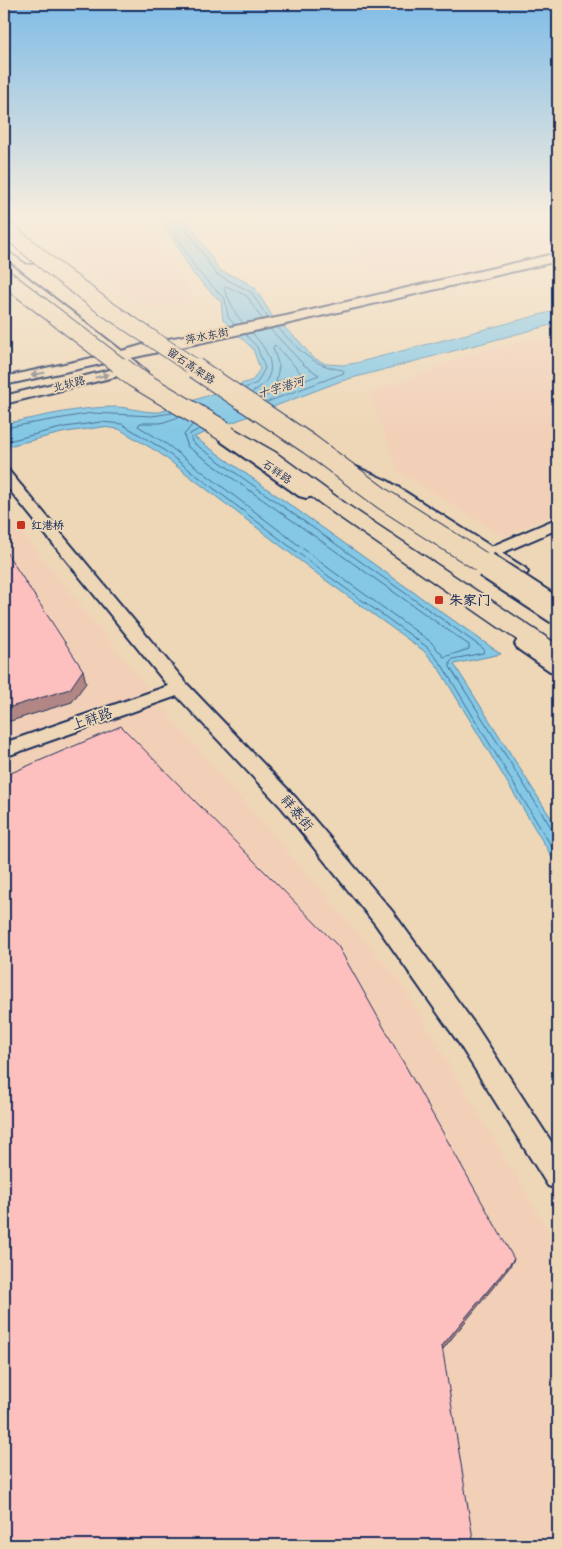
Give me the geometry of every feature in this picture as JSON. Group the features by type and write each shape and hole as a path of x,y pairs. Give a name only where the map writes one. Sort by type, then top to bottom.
{"highway":[{"name":"留石高架路","path":"37,286 134,377 268,456 342,510 558,656"},
{"name":"留石高架路","path":"54,286 197,381 558,612"},
{"name":"留石高架路","path":"77,286 199,372 310,444 383,499"}],"main road":[{"name":"石祥路","path":"39,286 174,400 558,666"},
{"name":"石祥路","path":"66,286 169,357 304,444 381,485 558,598"},
{"name":"萍水东街","path":"293,323 440,286"},
{"name":"萍水东街","path":"134,368 230,337 461,286"},
{"name":"萍水东街","path":"120,356 153,346 230,337"}],"street":[{"name":"北软路","path":"4,381 120,356"},
{"name":"北软路","path":"4,400 134,368"},
{"name":"祥泰街","path":"4,474 180,688 289,803 384,918 467,1034 558,1176"},
{"path":"489,553 558,523"},
{"name":"上祥路","path":"4,750 180,688"}],"shaded area":[{"path":"115,286 186,286 194,300 148,310"},
{"path":"547,336 558,344 558,512 504,537 398,471 370,394 478,351"},
{"path":"4,510 175,722 399,980 558,1247 558,1545 4,1545"}],"water":[{"name":"十字港河","path":"205,286 252,286 272,316 299,341 312,357 326,364 343,365 558,310 558,323 341,381 194,437 501,654 454,664 558,829 558,867 438,667 424,651 324,579 158,452 119,429 102,427 66,432 4,447 4,424 100,407 120,407 160,412 253,380 260,369 253,349 223,320 221,302"}],"building":[{"path":"4,549 83,670 70,689 4,709"},
{"path":"121,726 338,946 514,1259 442,1346 474,1545 4,1545 4,776"}],"place":[{"name":"红港桥","path":"21,525"},
{"name":"朱家门","path":"439,600"}]}
